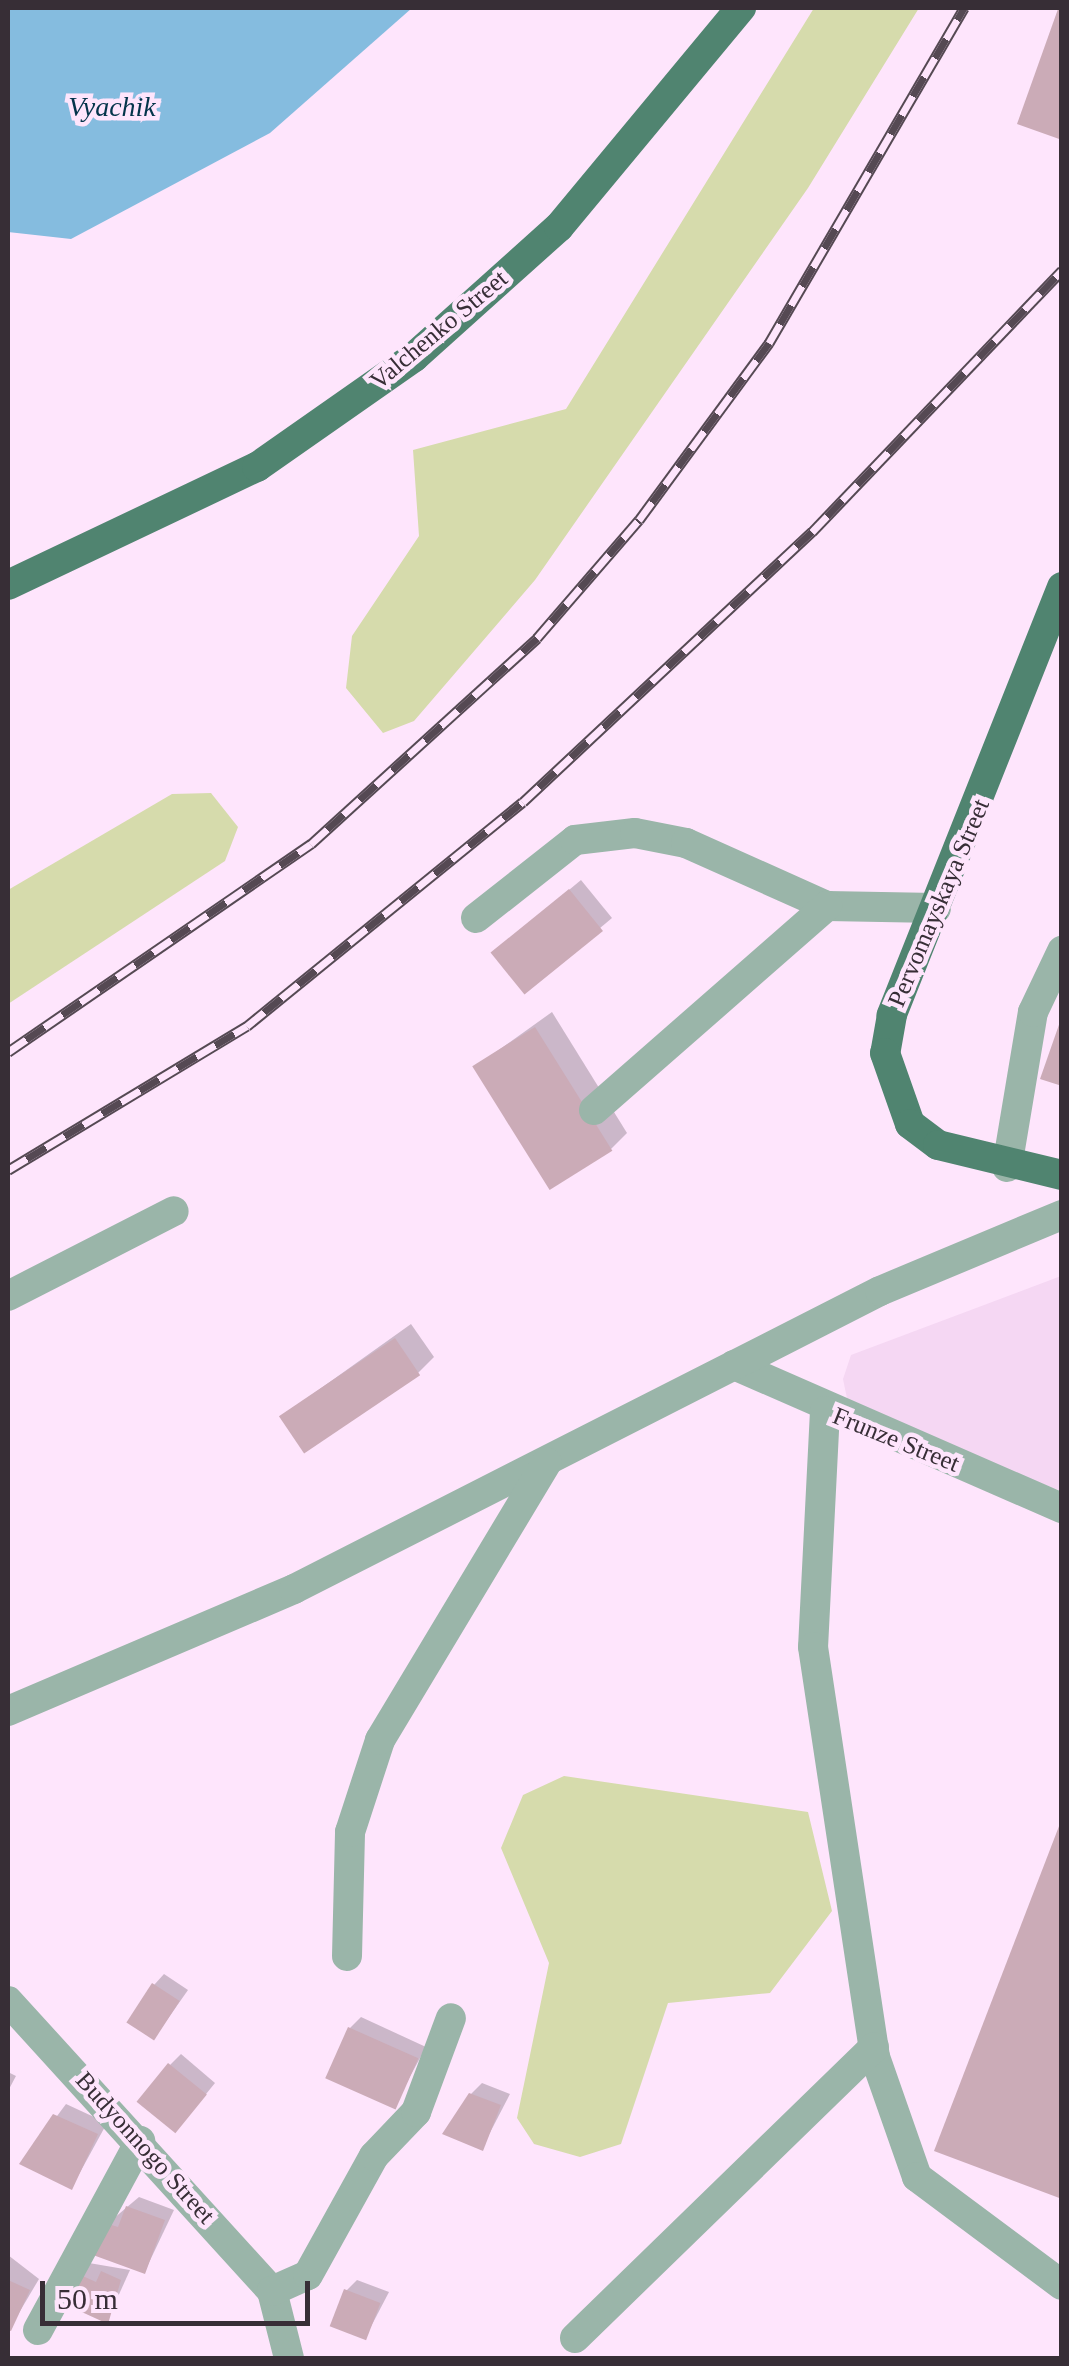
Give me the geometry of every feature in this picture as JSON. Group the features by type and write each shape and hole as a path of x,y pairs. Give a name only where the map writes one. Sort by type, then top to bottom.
{"main road":[{"name":"Valchenko Street","path":"8,584 257,467 414,357 559,228 741,8"},
{"name":"Pervomayskaya Street","path":"1062,587 892,1014 885,1053 892,1092 910,1124 938,1145 1007,1168 1062,1176"}],"street":[{"path":"476,918 575,840 634,833 686,843 827,906 936,908"},
{"path":"594,1110 827,906"},
{"path":"1007,1168 1033,1012 1062,951"},
{"path":"8,1296 174,1211"},
{"path":"8,1712 294,1588 734,1365 1062,1215"},
{"name":"Frunze Street","path":"734,1365 824,1411 1062,1508"},
{"path":"824,1411 813,1647 874,2046 917,2177 1062,2285"},
{"path":"346,1956 350,1832 380,1740 548,1460"},
{"name":"Budyonnogo Street","path":"8,2001 140,2141 272,2291 289,2358"},
{"path":"272,2291 308,2275 374,2156 416,2112 451,2018"},
{"path":"575,2338 874,2046"},
{"path":"38,2330 140,2141"}],"shaded area":[{"path":"1061,1276 1061,1491 849,1408 843,1379 851,1355"}],"green space":[{"path":"814,8 919,8 808,188 535,580 414,721 383,733 346,688 352,636 419,536 413,450 566,409"},
{"path":"211,793 238,827 225,861 8,1004 8,890 172,794"},
{"path":"564,1776 808,1812 832,1911 770,1993 668,2003 621,2144 580,2157 534,2144 517,2118 549,1963 501,1848 523,1795"}],"water":[{"name":"Vyachik","path":"8,8 412,8 270,133 71,239 8,232"}],"building":[{"path":"1058,9 1062,10 1062,140 1017,124"},
{"path":"569,889 603,931 524,995 491,953"},
{"path":"1062,1019 1062,1086 1040,1079"},
{"path":"535,1027 612,1151 550,1190 472,1066"},
{"path":"395,1338 420,1375 304,1454 279,1416"},
{"path":"1062,1821 1062,2199 934,2151"},
{"path":"152,1983 180,2001 154,2040 126,2022"},
{"path":"348,2027 418,2058 396,2109 325,2078"},
{"path":"168,2063 207,2094 175,2133 137,2102"},
{"path":"469,2093 501,2105 483,2151 442,2134"},
{"path":"53,2114 98,2134 72,2190 19,2164"},
{"path":"126,2206 165,2220 145,2274 93,2255 105,2223 118,2227"},
{"path":"101,2271 121,2280 108,2324 62,2303 76,2273 96,2282"},
{"path":"8,2280 30,2290 11,2331 8,2330"},
{"path":"344,2289 380,2303 366,2340 330,2326"}],"railway":[{"path":"8,1052 311,844 537,638 639,520 769,343 964,8"},
{"path":"8,1170 247,1026 523,802 812,532 1062,270"}]}
